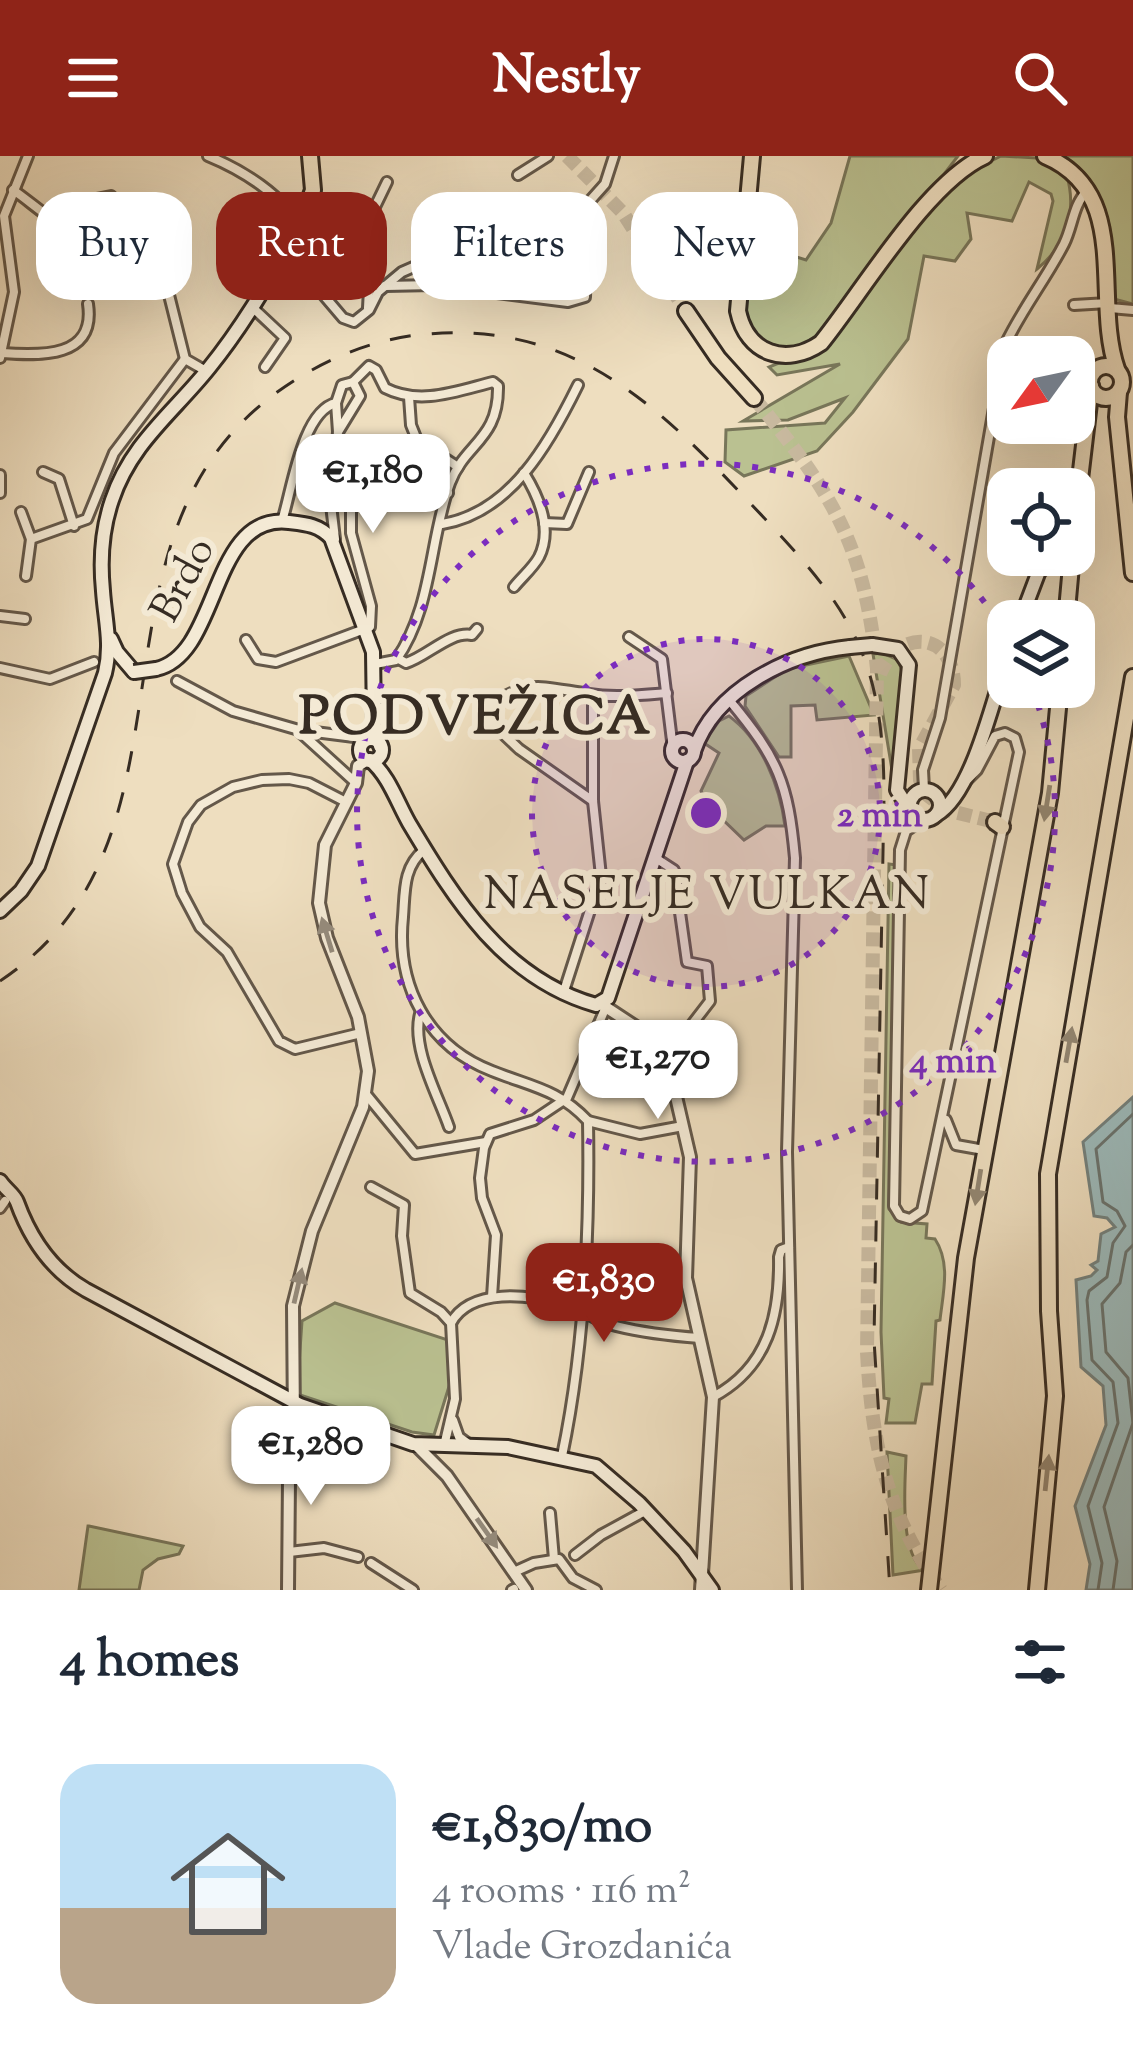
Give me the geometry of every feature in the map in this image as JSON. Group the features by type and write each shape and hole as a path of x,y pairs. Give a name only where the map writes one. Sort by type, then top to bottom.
{"main road":[{"path":"310,156 311,192"},
{"path":"752,156 738,311 741,325 758,347 794,356 821,343 934,198 961,170 985,156"},
{"path":"1045,156 1066,166 1089,190 1102,227 1112,332 1122,378 1113,395 1095,409"},
{"path":"134,672 117,652 103,595 102,547 118,482 149,430 206,371 256,300"},
{"path":"686,311 718,358 754,398"},
{"path":"1095,370 1112,332"},
{"path":"1099,367 1117,369"},
{"path":"1095,394 1113,395"},
{"path":"1113,395 1133,573"},
{"path":"282,521 322,530 335,548 375,664 371,749 425,849 488,939 519,967 591,1004 603,1007 608,998 679,782 684,747 730,701 781,664 850,646 898,649 909,664 897,784 900,797 923,816"},
{"name":"Brdo","path":"105,673 172,664 187,651 244,538 265,522 282,521"},
{"path":"0,910 38,866 105,673 109,632"},
{"path":"1036,1590 1054,1396 1048,1174 1133,677"},
{"path":"923,816 950,806 966,777 990,708"},
{"path":"928,1590 966,1258 1050,793 1058,708"},
{"path":"897,784 904,791 949,788 966,777"},
{"path":"923,816 940,801 924,790"},
{"path":"923,816 911,798 924,790"},
{"path":"7,1201 65,1278 291,1402 413,1444 508,1447 562,1456 605,1471 646,1510 712,1590"}],"street":[{"path":"28,156 3,225 14,292 2,348 30,355 76,346 87,333 88,304"},
{"path":"208,156 263,192"},
{"path":"518,175 548,156"},
{"path":"599,192 614,156"},
{"path":"368,310 373,211 387,182"},
{"path":"13,190 62,226 93,229 98,223 96,199 111,196 130,256 140,266 164,275 185,359 206,371"},
{"path":"924,790 923,770 940,718 1005,345 1062,248 1080,199 1089,190"},
{"path":"328,300 343,318 354,322 375,300"},
{"path":"1074,304 1133,310"},
{"path":"252,307 285,338 265,367"},
{"path":"31,539 87,519 114,453 185,359"},
{"path":"335,548 336,403 342,385 353,382 362,369 373,367 385,388 409,396 451,395 496,382 499,395 490,428 458,467 423,598 397,658"},
{"path":"338,433 360,396 353,382"},
{"path":"442,524 488,504 524,473 553,437 578,385"},
{"path":"409,396 417,440 458,467"},
{"path":"282,521 316,415 323,406 336,403"},
{"path":"246,640 258,659 276,662 371,623 372,610 352,540 351,462 375,465 405,483 448,493"},
{"path":"43,472 59,479 74,526"},
{"path":"544,523 567,524 590,472"},
{"path":"514,587 538,558 545,539 544,523 524,473"},
{"path":"0,475 0,493"},
{"path":"322,530 332,505"},
{"path":"21,512 31,539 26,576"},
{"path":"0,616 25,619"},
{"path":"375,664 397,658 415,661 459,634 477,629"},
{"path":"629,637 662,659 684,747"},
{"path":"0,668 50,679 94,662"},
{"path":"177,682 233,711 371,749 358,768 356,783"},
{"path":"593,801 519,748 480,712 509,693 535,685 593,695 667,693"},
{"path":"564,991 601,876 593,801 593,695"},
{"path":"730,701 770,753 783,779 795,858 788,1114 797,1590"},
{"path":"299,730 356,783"},
{"path":"923,816 906,830 900,850 893,1179 894,1206 905,1219 922,1211 945,1112 999,824 1018,752 1015,738 1005,733 991,740 977,770 966,777"},
{"path":"288,1590 296,1287 312,1231 365,1093 368,1060 319,904 325,845 366,771 385,777"},
{"path":"346,802 299,781 275,778 242,783 202,805 188,822 173,864 200,926 227,952 279,1042 295,1049 363,1033"},
{"path":"425,849 408,869 401,934 403,965 421,1013 440,1040 462,1058 567,1098 588,1121 640,1134 683,1126"},
{"path":"636,1027 690,1028 707,1009 707,966 687,962 679,883 674,871 654,857"},
{"path":"491,1297 496,1235 481,1190 490,1135 535,1120 567,1098 603,1007 636,1027 657,1048"},
{"path":"421,1013 417,1022 425,1060 449,1127"},
{"path":"665,1028 656,1034 657,1048 683,1126 691,1169 686,1277 713,1397 701,1590"},
{"path":"365,1093 415,1154 486,1142"},
{"path":"945,1112 956,1145 984,1150"},
{"path":"562,1456 582,1314 588,1121"},
{"path":"371,1186 404,1204 402,1236 410,1293 451,1323 455,1376 444,1447 447,1476"},
{"path":"713,1397 734,1383 770,1333 778,1310 779,1257 789,1247"},
{"path":"451,1323 461,1308 491,1297 567,1305 641,1332 700,1338"},
{"path":"294,1424 316,1411"},
{"path":"452,1415 456,1432 472,1446"},
{"path":"413,1444 428,1453 447,1476 526,1590"},
{"path":"575,1555 646,1510"},
{"path":"550,1513 554,1559"},
{"path":"289,1552 324,1548 358,1557"},
{"path":"514,1572 554,1559 565,1564 573,1578 596,1590"},
{"path":"371,1563 413,1590"}],"green space":[{"path":"850,156 958,156 824,329 790,349 771,346 742,320 743,300 798,300 798,257 806,260 831,223"},
{"path":"1001,156 1037,158 1066,173 1070,214 1047,260 1037,269 1051,194 1029,182 1012,221 967,213 971,239 955,261 924,256 908,339 817,451 744,476 725,462 726,430 825,423 845,398 788,420 743,421 840,364 777,375 769,367 828,343 881,270 959,177"},
{"path":"1064,156 1133,156 1133,304 1114,299 1112,239 1102,201 1093,184"},
{"path":"873,654 898,660 902,671 892,770"},
{"path":"849,656 874,715 817,720 815,705 791,706 791,757 779,757 745,706 746,696 787,669"},
{"path":"729,716 768,765 785,826 766,826 744,840 720,817 707,822 702,816 706,800 701,791 719,753 704,743 719,721"},
{"path":"889,864 897,865 889,1209 901,1222 927,1224 926,1238 935,1239 944,1268 932,1384 922,1384 915,1423 886,1423 889,1399 884,1398 881,1332"},
{"path":"335,1303 448,1340 451,1380 434,1435 297,1394 302,1321"},
{"path":"887,1452 906,1456 907,1534 910,1549 924,1570 893,1575"},
{"path":"88,1526 183,1546 179,1554 158,1559 143,1570 139,1590 79,1590"}],"water":[{"path":"1133,1097 1133,1590 1086,1590 1090,1564 1075,1506 1106,1425 1103,1386 1081,1367 1076,1280 1097,1270 1091,1265 1098,1261 1101,1234 1115,1227 1107,1218 1094,1216 1083,1142"}],"tunnel":[{"path":"567,156 623,213 686,311"},
{"path":"754,398 805,463 840,522 871,625 877,669 869,1386 885,1477 907,1533 941,1590"},
{"path":"880,674 900,648 912,643 924,642 945,654 954,685 919,749 920,780 926,794 946,810 995,822"}],"railway":[{"path":"0,981 65,921 105,850 128,772 155,607 177,528 214,455 276,393 308,372 379,342 471,333 519,340 604,374 679,431 812,571 853,634 877,704 884,797 874,1340 890,1590"}],"district":[{"name":"PODVEŽICA","path":"476,720"},
{"name":"NASELJE VULKAN","path":"708,897"}]}
